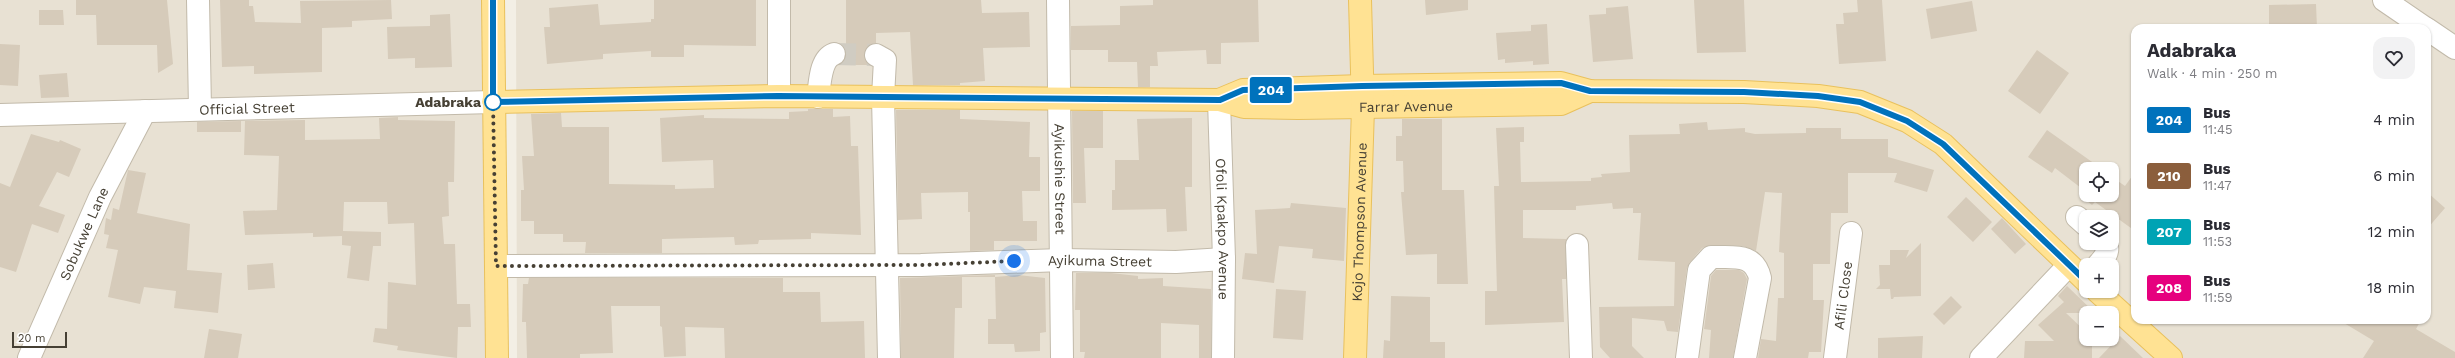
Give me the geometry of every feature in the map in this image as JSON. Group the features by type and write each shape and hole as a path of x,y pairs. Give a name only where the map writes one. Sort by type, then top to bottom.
{"main road":[{"path":"493,0 497,358"},
{"name":"Kojo Thompson Avenue","path":"1355,358 1363,108 1360,0"},
{"name":"Farrar Avenue","path":"1220,100 1243,90 1362,86 1561,83 1590,91 1744,92 1818,96 1860,102 1907,121 1943,144 2068,266 2079,272"},
{"name":"Farrar Avenue","path":"493,102 778,96 1220,100 1244,107 1363,108 1561,104 1590,91"},
{"name":"Farrar Avenue","path":"2109,298 2131,319"},
{"name":"Farrar Avenue","path":"2136,324 2171,358"}],"street":[{"path":"198,0 200,109"},
{"path":"778,96 779,0"},
{"name":"Ayikushie Street","path":"1058,0 1062,358"},
{"path":"2384,0 2419,24"},
{"path":"2431,32 2455,48"},
{"path":"818,97 825,63 829,56 834,54"},
{"path":"876,55 885,60 884,98 889,358"},
{"name":"Ofoli Kpakpo Avenue","path":"1220,100 1224,259 1223,358"},
{"name":"Official Street","path":"0,115 493,102"},
{"name":"Sobukwe Lane","path":"29,358 100,197 145,111"},
{"name":"Afili Close","path":"1835,358 1851,233"},
{"path":"1577,245 1581,358"},
{"path":"1687,358 1699,270 1711,257 1745,258 1753,262 1758,270 1760,278 1745,358"},
{"name":"Ayikuma Street","path":"496,266 887,264 1062,260 1176,262 1224,259"},
{"path":"1981,358 2068,266"}],"shaded area":[{"path":"0,0 487,0 488,358 0,358"},
{"path":"516,0 2455,0 2455,358 517,358"}],"building":[{"path":"76,0 167,0 173,64 158,73 157,45 97,45 96,15 76,15"},
{"path":"220,0 249,0 249,6 253,6 255,22 301,23 300,1 391,0 392,19 352,21 352,27 322,28 322,72 254,74 254,66 222,67"},
{"path":"654,0 756,0 756,46 684,45 684,57 651,57 651,51 603,54 603,59 547,64 544,27 550,27 549,8 598,4 600,25 651,22 651,19 654,19"},
{"path":"846,0 981,0 982,13 1029,12 1030,47 983,48 985,81 960,83 960,85 913,85 910,32 876,33 876,43 869,45 864,55 869,65 839,65 845,60 846,54 841,44 846,44"},
{"path":"1153,0 1258,0 1259,42 1221,43 1221,64 1207,64 1206,50 1157,52 1158,66 1150,66 1150,87 1138,87 1137,62 1108,62 1108,50 1071,50 1071,26 1120,25 1120,6 1153,5"},
{"path":"1425,0 1468,0 1468,10 1426,15"},
{"path":"1694,0 1744,0 1746,52 1697,53"},
{"path":"1857,0 1882,0 1886,61 1839,64 1836,24 1844,24 1843,13 1858,12"},
{"path":"1972,1 1977,31 1931,39 1926,9"},
{"path":"2316,4 2317,24 2269,24 2269,5"},
{"path":"1628,6 1633,59 1593,62 1589,15 1606,14 1606,8"},
{"path":"39,10 63,10 64,25 39,25"},
{"path":"450,14 452,67 415,68 415,58 388,59 387,27 430,26 430,15"},
{"path":"1547,24 1549,64 1533,65 1533,61 1505,63 1505,59 1498,60 1496,33 1531,31 1531,25"},
{"path":"0,44 20,45 18,86 0,85"},
{"path":"2037,50 2069,73 2040,114 2008,91"},
{"path":"67,73 69,97 41,98 39,75"},
{"path":"808,109 833,109 833,117 850,116 851,146 858,146 861,235 811,233 811,239 759,240 758,244 735,245 734,237 662,239 662,253 585,253 586,242 563,242 563,234 534,234 534,221 521,221 521,190 524,190 522,156 534,156 531,114 561,113 562,127 609,127 609,184 675,185 675,189 714,188 713,160 662,162 660,118 704,115 704,118 789,119 789,112 808,111"},
{"path":"896,110 960,110 960,119 1030,122 1029,157 1040,157 1040,191 1022,191 1023,221 1037,221 1037,241 994,241 994,250 970,251 970,212 968,212 968,192 921,193 922,219 898,220"},
{"path":"1072,111 1103,111 1103,148 1084,148 1086,203 1073,203"},
{"path":"398,117 398,120 455,121 454,182 448,182 449,216 442,217 444,244 455,244 457,304 470,304 471,327 458,327 457,358 397,350 398,346 373,342 375,328 387,329 388,282 416,285 414,223 388,224 387,202 344,202 343,231 381,232 381,246 373,246 369,281 347,278 351,246 342,245 342,236 313,237 313,233 245,235 243,211 277,210 279,156 244,155 245,121 305,120 305,140 380,139 379,118"},
{"path":"1192,118 1192,187 1185,187 1187,231 1167,232 1166,209 1112,210 1112,190 1115,190 1115,160 1139,160 1137,119"},
{"path":"1402,119 1442,119 1442,190 1464,190 1468,284 1437,284 1437,254 1406,255 1401,192 1404,192 1403,161 1396,161 1396,136 1402,136"},
{"path":"241,121 241,132 197,132 197,122"},
{"path":"1707,122 1708,130 1745,128 1745,132 1755,134 1806,133 1806,128 1841,128 1841,139 1888,139 1888,157 1934,170 1927,192 1894,182 1897,173 1848,173 1848,213 1831,213 1830,264 1813,264 1813,300 1824,300 1821,352 1809,352 1808,358 1758,358 1761,339 1776,341 1778,298 1784,298 1784,253 1779,252 1782,193 1765,192 1756,251 1743,246 1711,245 1702,248 1690,262 1687,268 1678,332 1667,331 1664,321 1632,318 1632,346 1644,358 1610,358 1600,347 1599,307 1674,306 1675,262 1638,260 1641,213 1633,213 1633,208 1613,209 1612,203 1576,206 1576,210 1523,210 1523,238 1566,239 1566,279 1562,279 1564,322 1485,325 1485,291 1497,291 1494,186 1499,186 1496,128 1524,127 1524,142 1520,142 1521,182 1591,181 1591,178 1602,177 1601,174 1630,172 1629,135 1680,134 1679,124"},
{"path":"2047,130 2092,162 2079,162 2079,186 2055,168 2052,173 2028,157"},
{"path":"31,134 59,142 60,140 81,149 69,177 57,172 39,206 65,215 58,233 32,224 16,272 0,267 0,183 10,187"},
{"path":"128,170 146,173 137,213 190,224 187,270 222,273 218,313 174,308 176,291 144,287 140,304 108,297 118,250 106,248 109,235 104,234 106,218 111,220 113,208 119,210"},
{"path":"2131,178 2131,228 2119,219 2119,210 2106,210 2095,202 2119,202 2119,182 2125,186"},
{"path":"2431,196 2445,208 2431,224"},
{"path":"1966,197 1992,222 1973,242 1947,217"},
{"path":"1291,203 1346,208 1344,261 1312,258 1313,249 1279,246 1274,283 1242,279 1245,253 1257,254 1255,210 1290,208"},
{"path":"2002,218 2026,244 2015,254 1991,229"},
{"path":"1921,243 1921,296 1894,297 1891,299 1890,289 1876,289 1880,285 1879,265 1890,265 1890,250 1909,250 1906,258"},
{"path":"273,263 275,288 248,290 247,265"},
{"path":"1716,270 1739,270 1744,273 1747,279 1733,358 1709,358 1711,330 1704,329 1711,276"},
{"path":"1076,273 1111,273 1138,276 1138,279 1163,278 1163,286 1211,289 1211,358 1199,358 1199,325 1161,323 1161,358 1084,358 1085,352 1080,352 1080,310 1075,310"},
{"path":"995,275 995,277 962,277 962,308 955,308 954,358 901,358 900,278"},
{"path":"1018,275 1045,278 1046,332 1040,333 1040,351 1015,352 1014,344 988,344 988,319 996,319 995,277"},
{"path":"529,278 783,278 783,292 820,292 821,322 864,321 865,358 725,358 724,328 685,327 686,356 664,357 662,327 660,326 660,306 611,306 613,353 580,354 580,358 527,358 526,322 522,322 523,284 528,284"},
{"path":"2067,286 2088,306 2079,306 2079,313 2066,313 2079,325 2079,346 2092,346 2092,358 2024,358 2025,341 2054,341 2038,325 2064,302 2058,296"},
{"path":"1276,289 1306,291 1303,340 1273,338"},
{"path":"1391,296 1430,297 1430,342 1445,342 1445,358 1383,358 1384,340 1390,341"},
{"path":"1951,296 1962,307 1944,325 1933,314"},
{"path":"2346,324 2419,324 2416,329 2455,352 2455,358 2363,358 2374,341"},
{"path":"209,329 242,334 238,358 204,358"},
{"path":"1923,336 1922,358 1878,358 1878,338"},
{"path":"2120,336 2143,358 2099,358 2110,346 2119,346"}],"tunnel":[{"path":"834,54 876,55"}],"bus line":[{"name":"204","path":"493,0 493,102 778,96 1220,100 1243,90 1298,90 1362,86 1458,86 1561,83 1590,91 1744,92 1818,96 1860,102 1907,121 1943,144 2079,275"}],"place":[{"name":"Adabraka","path":"493,102"}],"route":[{"path":"493,102 496,266 624,266 780,263 921,265 1014,261"}]}
